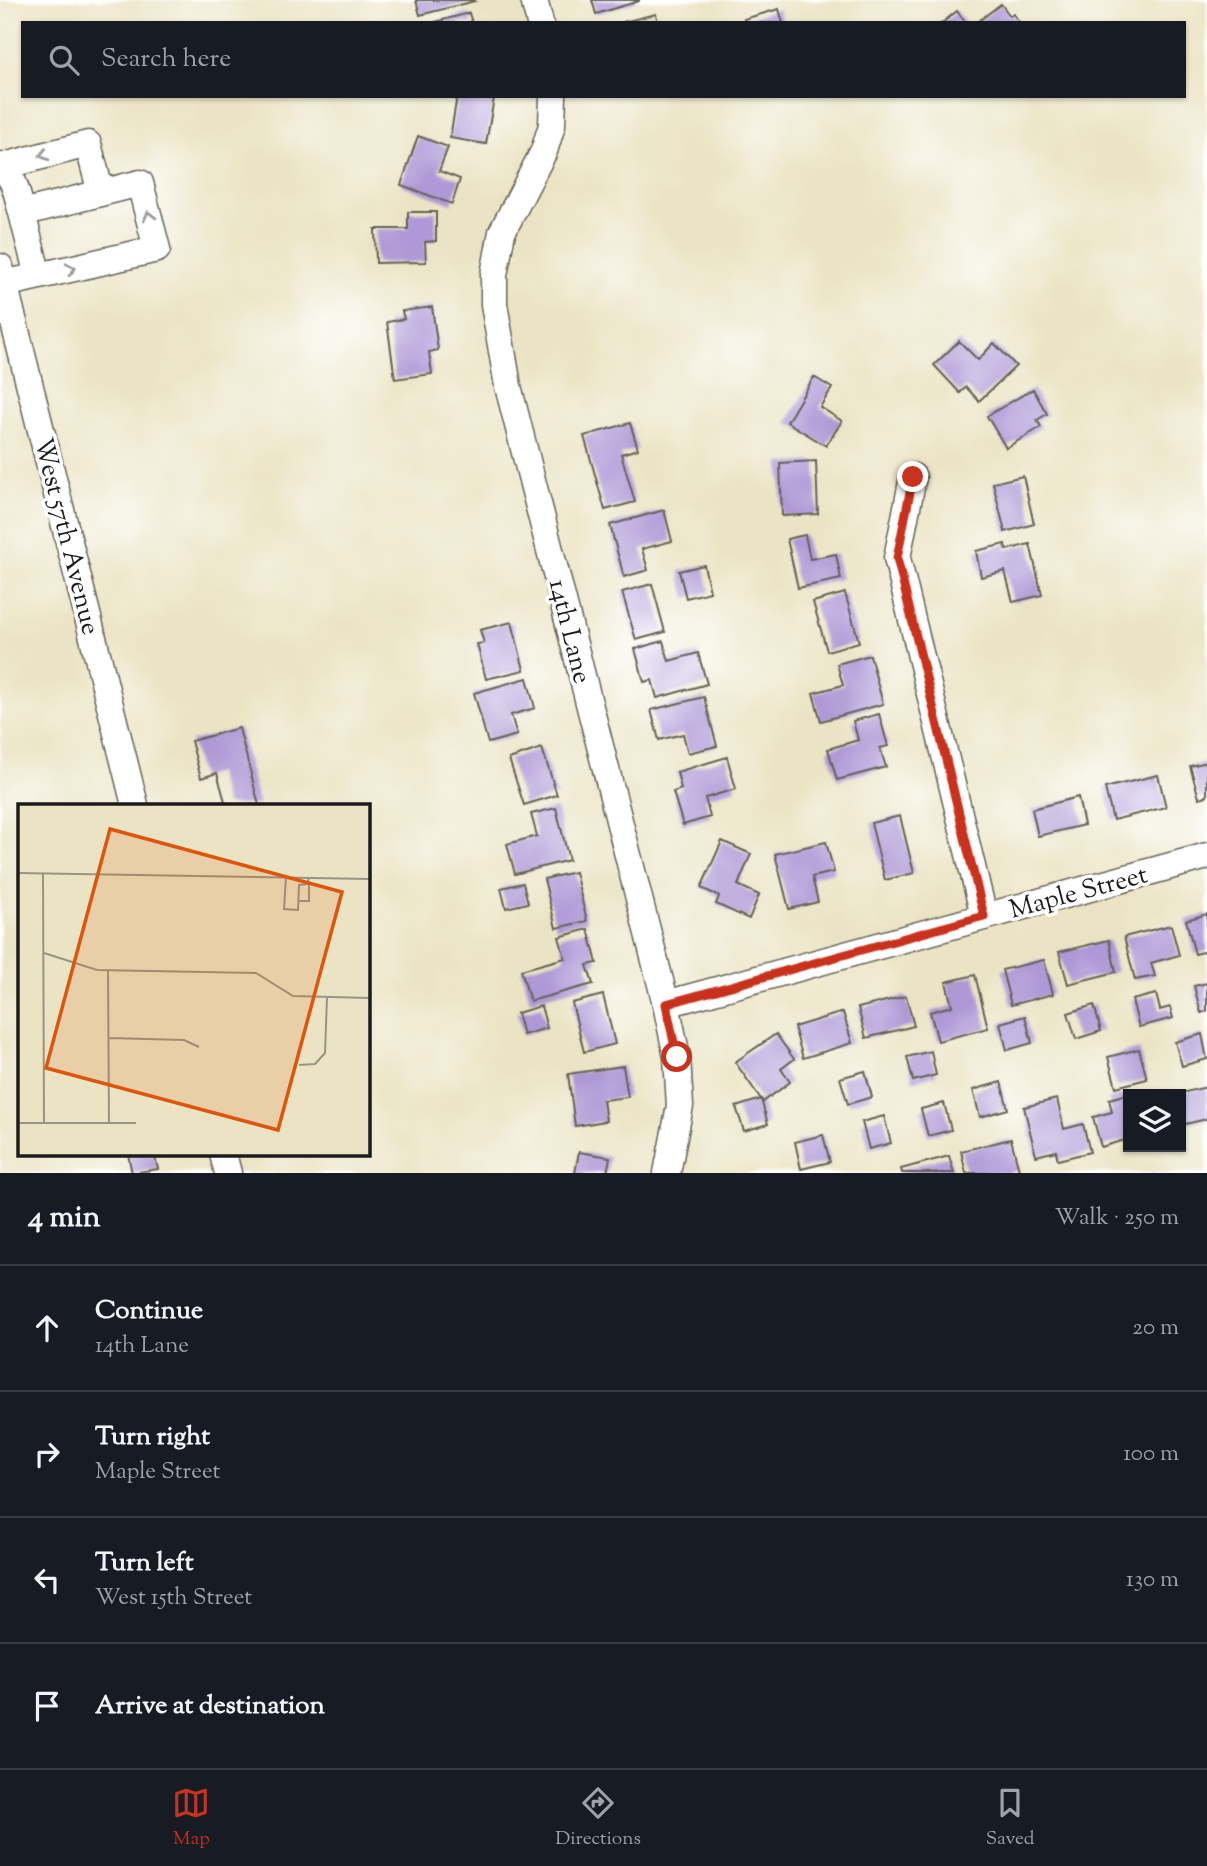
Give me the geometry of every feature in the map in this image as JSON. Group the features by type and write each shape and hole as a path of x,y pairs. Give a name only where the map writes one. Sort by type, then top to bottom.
{"street":[{"path":"534,0 539,21"},
{"name":"14th Lane","path":"553,98 552,125 544,151 502,232 494,275 494,304 508,386 666,1004 677,1057 680,1106 667,1173"},
{"path":"0,167 88,144 101,193"},
{"path":"0,167 8,172 13,181 38,276"},
{"path":"2,275 38,276 157,249 140,183 22,213"},
{"name":"West 57th Avenue","path":"2,275 134,804"},
{"path":"913,477 897,558 984,916"},
{"name":"Maple Street","path":"666,1004 1207,856"},
{"path":"224,1156 228,1173"}],"building":[{"path":"416,0 474,0 475,1 420,15"},
{"path":"592,0 639,0 639,1 596,14"},
{"path":"1001,4 1010,16 1013,14 1018,21 979,21"},
{"path":"779,9 782,21 744,21"},
{"path":"957,11 964,21 944,21"},
{"path":"469,13 471,21 439,21"},
{"path":"656,14 658,21 627,21"},
{"path":"457,98 494,98 486,144 450,138"},
{"path":"418,136 448,147 439,171 460,179 452,204 401,185"},
{"path":"408,212 436,212 436,241 425,242 426,262 376,263 375,229 408,229"},
{"path":"432,307 438,350 429,352 432,374 395,379 387,322 404,319 402,311"},
{"path":"959,341 978,360 994,343 1016,366 979,401 966,387 960,393 934,365"},
{"path":"814,377 832,388 820,407 842,421 826,446 787,422"},
{"path":"1033,389 1047,414 1037,420 1041,427 1006,448 987,416"},
{"path":"630,423 638,449 621,454 635,502 605,510 584,436"},
{"path":"816,461 818,514 782,516 780,463"},
{"path":"1023,476 1034,524 1005,532 993,483"},
{"path":"664,510 672,541 642,549 648,570 624,577 610,525"},
{"path":"805,535 810,559 836,554 841,579 798,588 787,539"},
{"path":"1005,544 1006,550 1030,544 1042,595 1013,602 1005,571 981,577 976,551"},
{"path":"704,565 710,592 686,598 679,571"},
{"path":"652,584 665,632 636,640 622,592"},
{"path":"845,593 859,642 827,651 813,602"},
{"path":"512,622 524,670 486,679 477,644 484,643 480,630"},
{"path":"663,641 669,661 698,653 707,684 657,698 652,680 644,682 635,649"},
{"path":"870,655 883,704 821,721 813,693 843,685 837,664"},
{"path":"527,678 535,708 511,715 517,735 488,743 474,693"},
{"path":"704,697 717,746 688,753 683,734 659,740 651,710"},
{"path":"879,714 888,746 880,748 886,767 837,780 828,749 858,740 853,721"},
{"path":"239,728 259,804 226,804 217,773 201,778 191,741"},
{"path":"542,748 557,795 524,805 509,759"},
{"path":"727,757 736,789 705,798 710,817 683,825 673,792 681,789 677,772"},
{"path":"1207,762 1207,796 1199,798 1190,766"},
{"path":"1158,775 1166,807 1113,820 1105,788"},
{"path":"1078,797 1084,825 1038,836 1032,809"},
{"path":"556,808 569,860 515,874 507,844 537,836 531,814"},
{"path":"900,816 914,873 885,880 871,823"},
{"path":"722,841 751,854 738,885 759,895 749,919 716,904 719,896 701,888"},
{"path":"826,842 834,872 812,877 818,902 789,909 775,854"},
{"path":"575,872 587,921 556,928 544,879"},
{"path":"523,883 528,903 506,908 501,888"},
{"path":"1207,914 1207,951 1195,954 1186,920"},
{"path":"1171,925 1179,955 1151,963 1155,976 1135,980 1124,937"},
{"path":"588,929 597,963 587,965 593,984 530,1001 521,970 565,958 559,937"},
{"path":"1109,940 1116,972 1068,984 1059,952"},
{"path":"1044,960 1053,994 1011,1005 1002,970"},
{"path":"975,975 988,1028 938,1041 930,1012 952,1006 946,982"},
{"path":"1207,983 1207,1011 1201,1013 1194,986"},
{"path":"1156,994 1160,1010 1170,1007 1173,1018 1139,1027 1132,1000"},
{"path":"603,995 615,1044 584,1052 572,1003"},
{"path":"906,996 914,1026 866,1038 858,1008"},
{"path":"1094,1005 1101,1031 1076,1039 1068,1013"},
{"path":"541,1006 547,1028 523,1035 517,1013"},
{"path":"843,1012 852,1043 803,1058 794,1027"},
{"path":"1025,1016 1032,1043 1007,1050 1000,1023"},
{"path":"776,1034 794,1059 781,1069 790,1082 763,1102 735,1062"},
{"path":"1202,1034 1207,1059 1182,1066 1175,1042"},
{"path":"1139,1049 1147,1079 1116,1087 1108,1057"},
{"path":"931,1051 936,1075 913,1081 907,1057"},
{"path":"623,1066 628,1097 603,1100 606,1121 575,1126 568,1074"},
{"path":"865,1071 872,1097 848,1104 840,1078"},
{"path":"1001,1082 1008,1109 980,1117 973,1090"},
{"path":"1207,1087 1207,1119 1186,1124 1186,1092"},
{"path":"1123,1095 1123,1140 1101,1147 1093,1117 1112,1112 1109,1099"},
{"path":"761,1099 768,1124 744,1131 736,1107"},
{"path":"1057,1099 1064,1129 1083,1124 1090,1152 1058,1160 1056,1151 1036,1156 1024,1107"},
{"path":"944,1103 951,1130 928,1136 921,1109"},
{"path":"884,1116 891,1143 869,1149 862,1122"},
{"path":"823,1135 830,1162 801,1169 795,1142"},
{"path":"1011,1139 1019,1170 1008,1173 966,1173 961,1151"},
{"path":"579,1152 610,1157 607,1173 575,1173"},
{"path":"128,1156 155,1156 158,1169 132,1173"},
{"path":"949,1156 954,1173 902,1173 901,1169"}],"route":[{"path":"677,1057 666,1004 984,916 897,558 913,477"}]}
